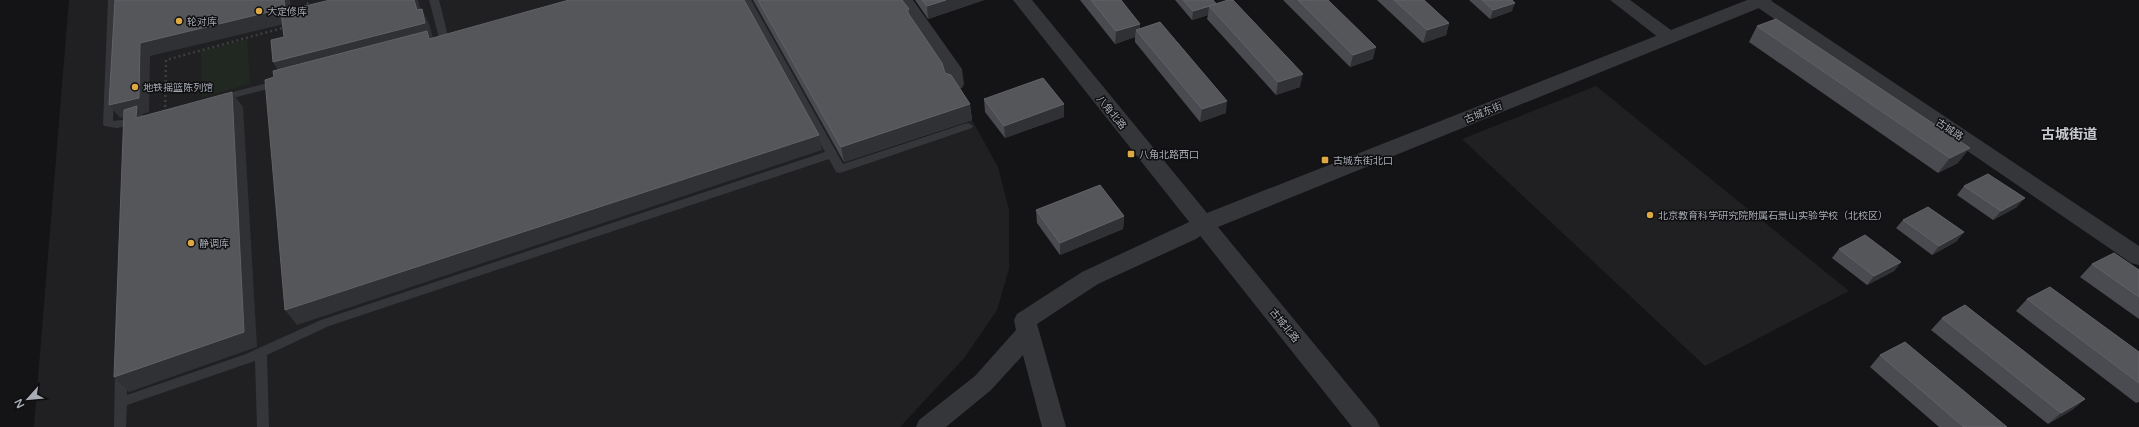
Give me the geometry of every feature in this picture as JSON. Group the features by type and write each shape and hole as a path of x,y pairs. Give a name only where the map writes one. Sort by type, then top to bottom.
{"street":[{"path":"904,0 953,69 955,84"},
{"name":"八角北路","path":"1022,0 1202,224"},
{"path":"1620,0 1670,37"},
{"name":"古城东街","path":"1202,224 1762,1"},
{"name":"古城路","path":"1762,1 2139,257"},
{"path":"1054,427 1026,320 1090,278 1188,233 1202,224"},
{"name":"古城北路","path":"1202,224 1367,427"},
{"path":"928,427 983,383 1029,332"}],"lane":[{"path":"113,0 108,124 130,127 165,113"},
{"path":"429,44 448,39 434,0"},
{"path":"746,0 840,169 968,126"},
{"path":"208,101 294,80"},
{"path":"121,402 261,353 325,323 832,154"},
{"path":"261,353 263,427"},
{"path":"120,427 121,358"}],"path":[{"path":"303,9 310,0"},
{"path":"165,113 166,60 288,26"}],"shaded area":[{"path":"69,0 892,0 972,120 998,167 1009,210 1009,269 997,310 965,357 900,427 34,427"},
{"path":"247,39 250,84 202,97 201,51"},
{"name":"北京教育科学研究院附属石景山实验学校（北校区）","path":"1596,86 1849,291 1705,366 1462,139"}],"building":[{"path":"115,0 284,0 285,8 140,43 139,98 109,105"},
{"path":"330,0 414,0 417,10 422,9 425,23 273,62 271,40 284,37 281,12"},
{"path":"569,0 744,0 819,135 285,310 265,80 274,77 273,71 427,31 429,39"},
{"path":"758,0 902,0 909,9 906,10 942,63 945,73 951,75 970,104 841,147"},
{"path":"922,0 946,0 927,6"},
{"path":"1091,0 1121,0 1140,24 1116,31"},
{"path":"1183,0 1213,0 1216,4 1193,11"},
{"path":"1228,0 1233,0 1303,74 1278,82 1209,6"},
{"path":"1298,0 1328,0 1376,47 1353,55"},
{"path":"1394,0 1424,0 1449,23 1427,30"},
{"path":"1482,0 1512,0 1515,3 1493,10"},
{"path":"1776,19 1970,148 1950,158 1757,26"},
{"path":"1160,22 1227,101 1202,109 1136,30"},
{"path":"1043,78 1064,104 1004,126 984,99"},
{"name":"静调库","path":"232,92 244,332 114,377 124,110 137,106 136,118"},
{"path":"1988,174 2025,198 2001,211 1964,186"},
{"path":"1100,185 1124,216 1060,243 1036,210"},
{"path":"1928,207 1964,232 1939,246 1903,220"},
{"path":"1865,235 1901,262 1874,276 1839,249"},
{"path":"2114,253 2139,270 2139,297 2092,264"},
{"path":"2050,287 2139,352 2139,383 2027,299"},
{"path":"1965,305 2085,399 2061,413 1942,318"},
{"path":"1905,342 2007,427 1964,427 1880,355"}],"place":[{"name":"大定修库","path":"259,11"},
{"name":"轮对库","path":"179,21"},
{"name":"地铁摇篮陈列馆","path":"135,87"},
{"name":"八角北路西口","path":"1131,154"},
{"name":"古城东街北口","path":"1325,160"},
{"name":"北京教育科学研究院附属石景山实验学校（北校区）","path":"1650,215"},
{"name":"静调库","path":"191,243"}],"district":[{"name":"古城街道","path":"2069,134"}]}
